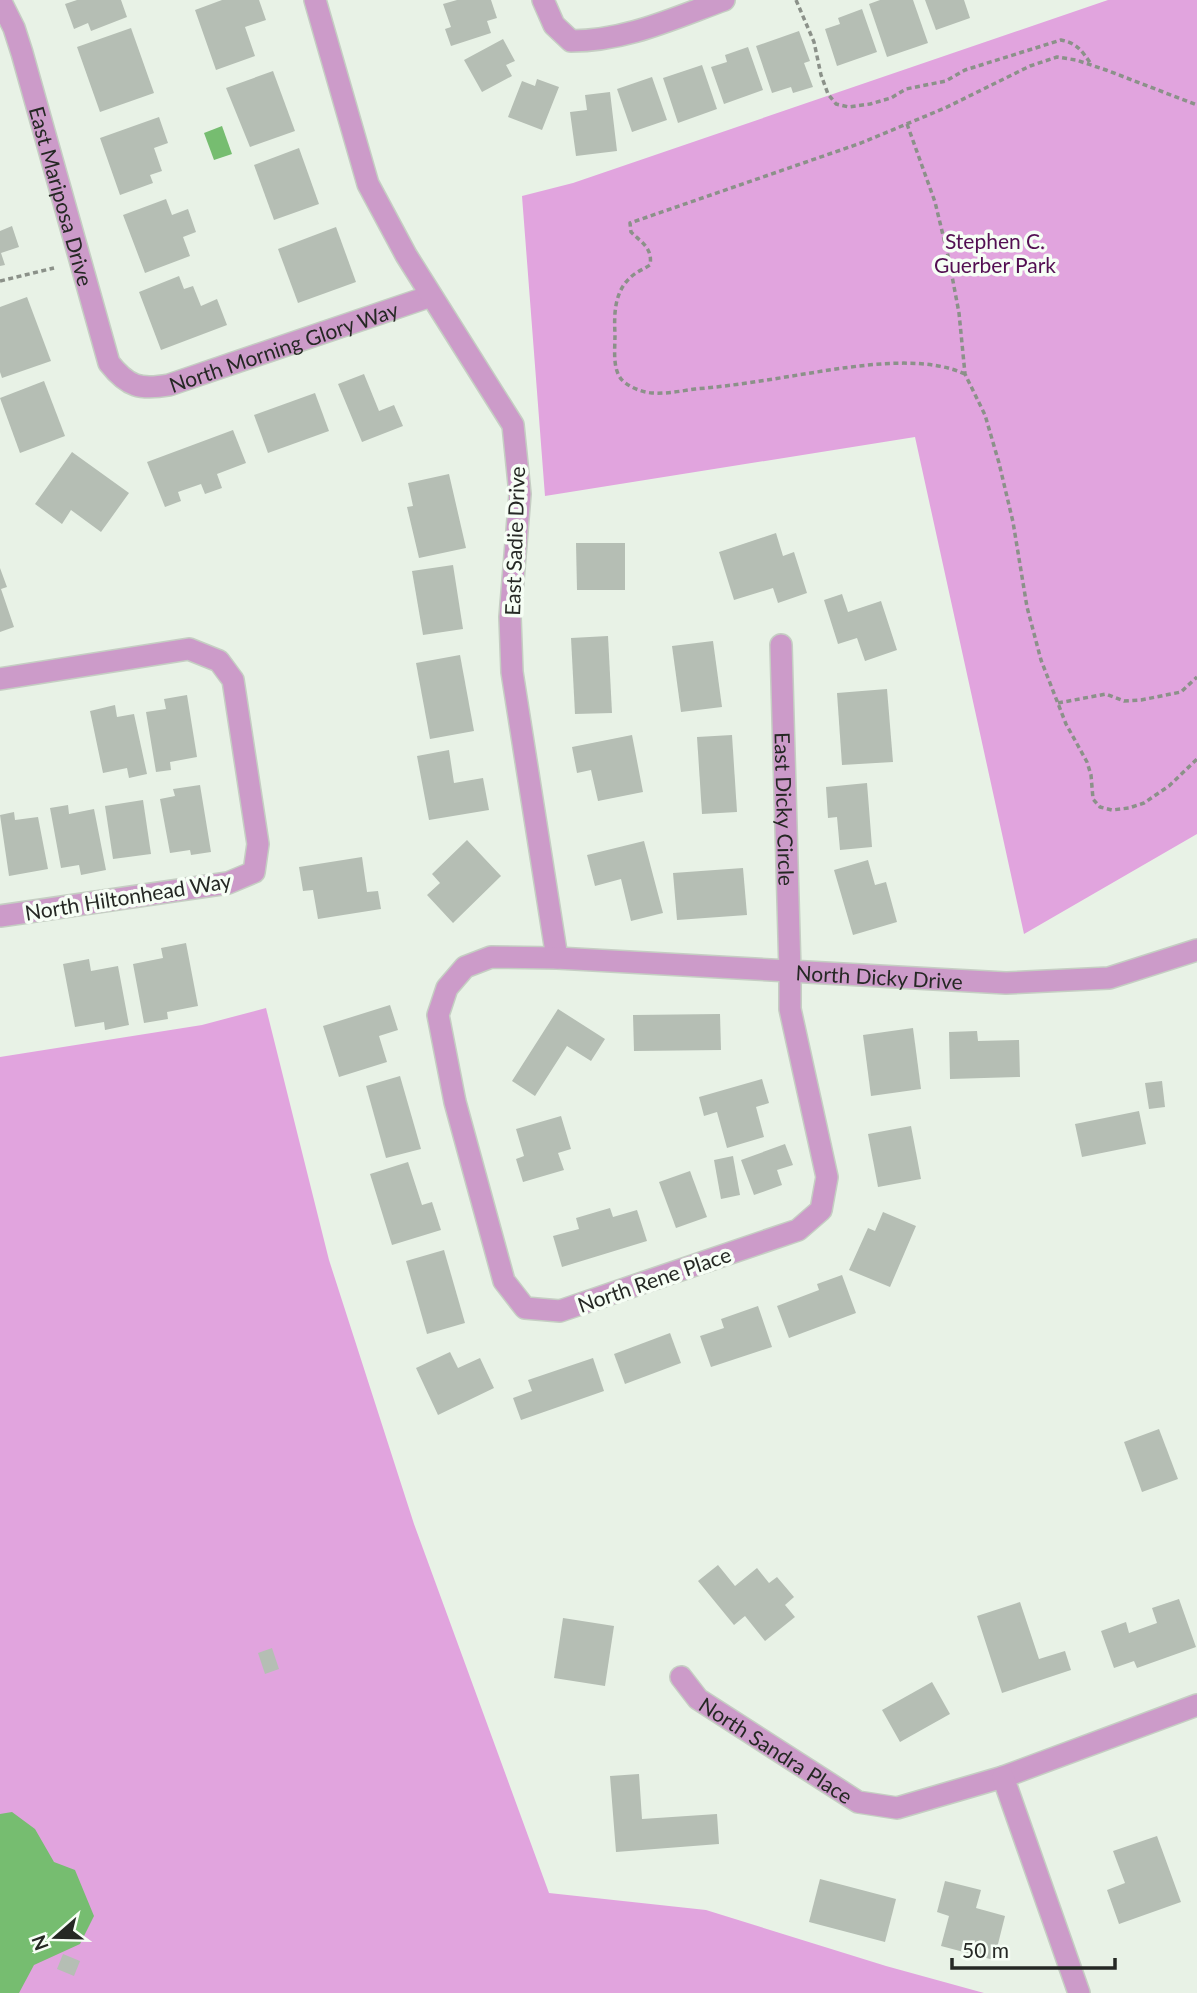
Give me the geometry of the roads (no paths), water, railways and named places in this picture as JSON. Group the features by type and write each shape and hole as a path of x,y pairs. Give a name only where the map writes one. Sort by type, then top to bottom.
{"street":[{"name":"East Mariposa Drive","path":"0,0 14,28 22,53 110,363 119,376 133,386"},
{"name":"East Sadie Drive","path":"315,0 368,184 387,223 513,425 520,494 510,617 512,672 557,958"},
{"path":"543,0 554,25 572,41 621,37 724,0"},
{"name":"North Morning Glory Way","path":"133,386 153,388 169,385 431,296"},
{"name":"East Dicky Circle","path":"781,645 790,972"},
{"name":"North Hiltonhead Way","path":"0,679 189,649 219,661 233,680 258,844 254,872 228,883 0,916"},
{"name":"North Dicky Drive","path":"557,958 1006,983 1109,978 1197,950"},
{"name":"North Rene Place","path":"557,958 491,957 465,967 447,988 438,1015 455,1102 504,1281 525,1308 561,1311 798,1230 821,1210 827,1177 790,1009 790,972"},
{"name":"North Sandra Place","path":"681,1677 698,1699 858,1802 897,1808 1003,1777 1197,1705"},
{"path":"1003,1777 1079,1993"}],"park label":[{"name":"Stephen C. Guerber Park","path":"995,252"}]}
